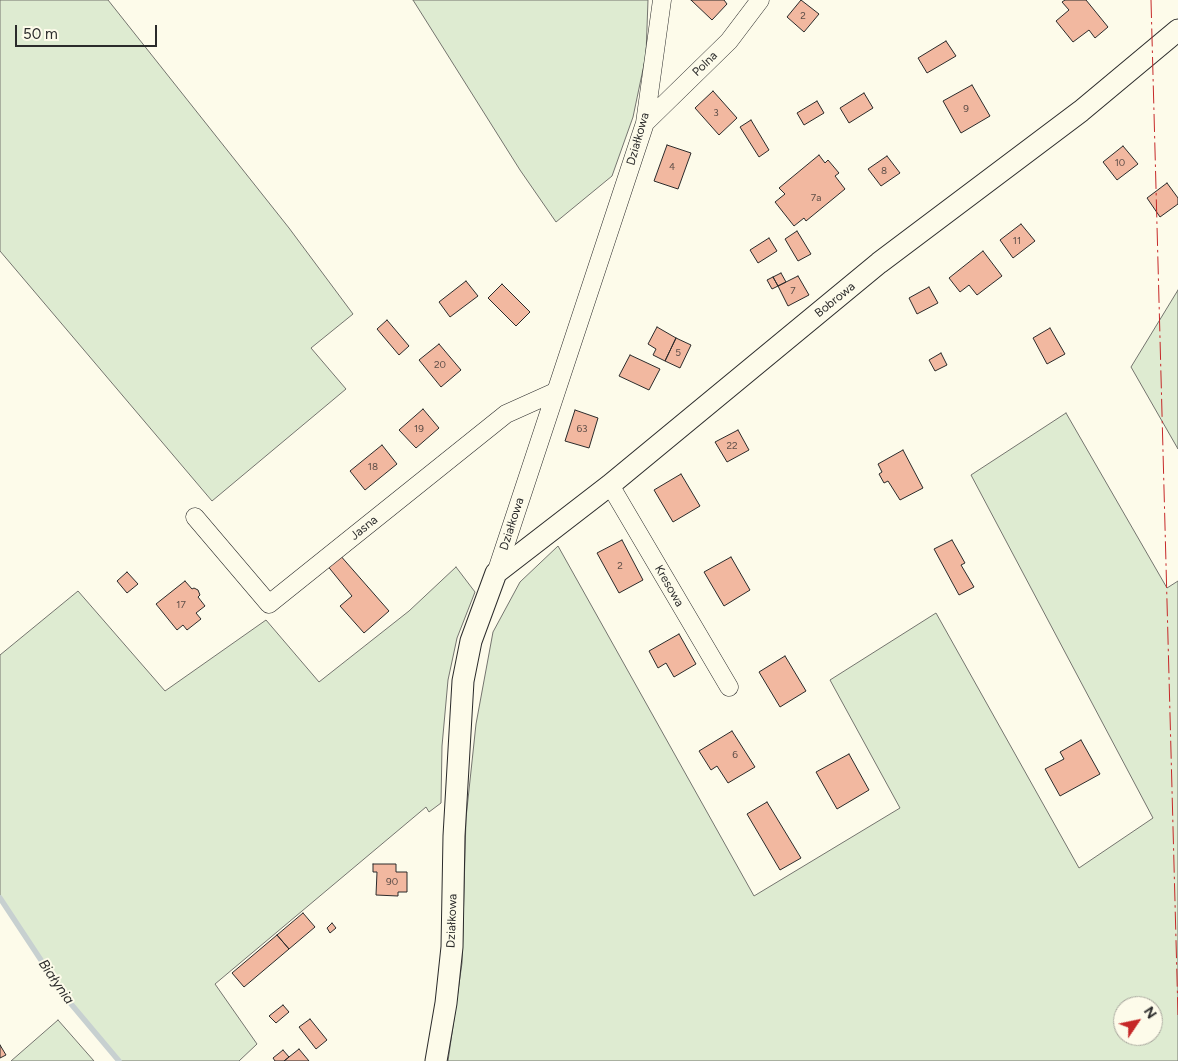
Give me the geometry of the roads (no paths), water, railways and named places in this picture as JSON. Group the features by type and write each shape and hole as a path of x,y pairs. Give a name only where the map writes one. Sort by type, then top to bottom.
{"street":[{"name":"Działkowa","path":"436,1061 446,1003 452,947 454,836 463,681 471,641 496,573 554,392 645,123 662,0"},
{"name":"Polna","path":"645,123 729,41 760,0"},
{"name":"Bobrowa","path":"496,573 610,485 879,264 1081,111 1178,30"},
{"name":"Jasna","path":"195,517 269,604 506,414 554,392"},
{"name":"Kresowa","path":"610,485 729,688"}],"waterway":[{"name":"Białynia","path":"0,898 66,998 119,1061"}]}
